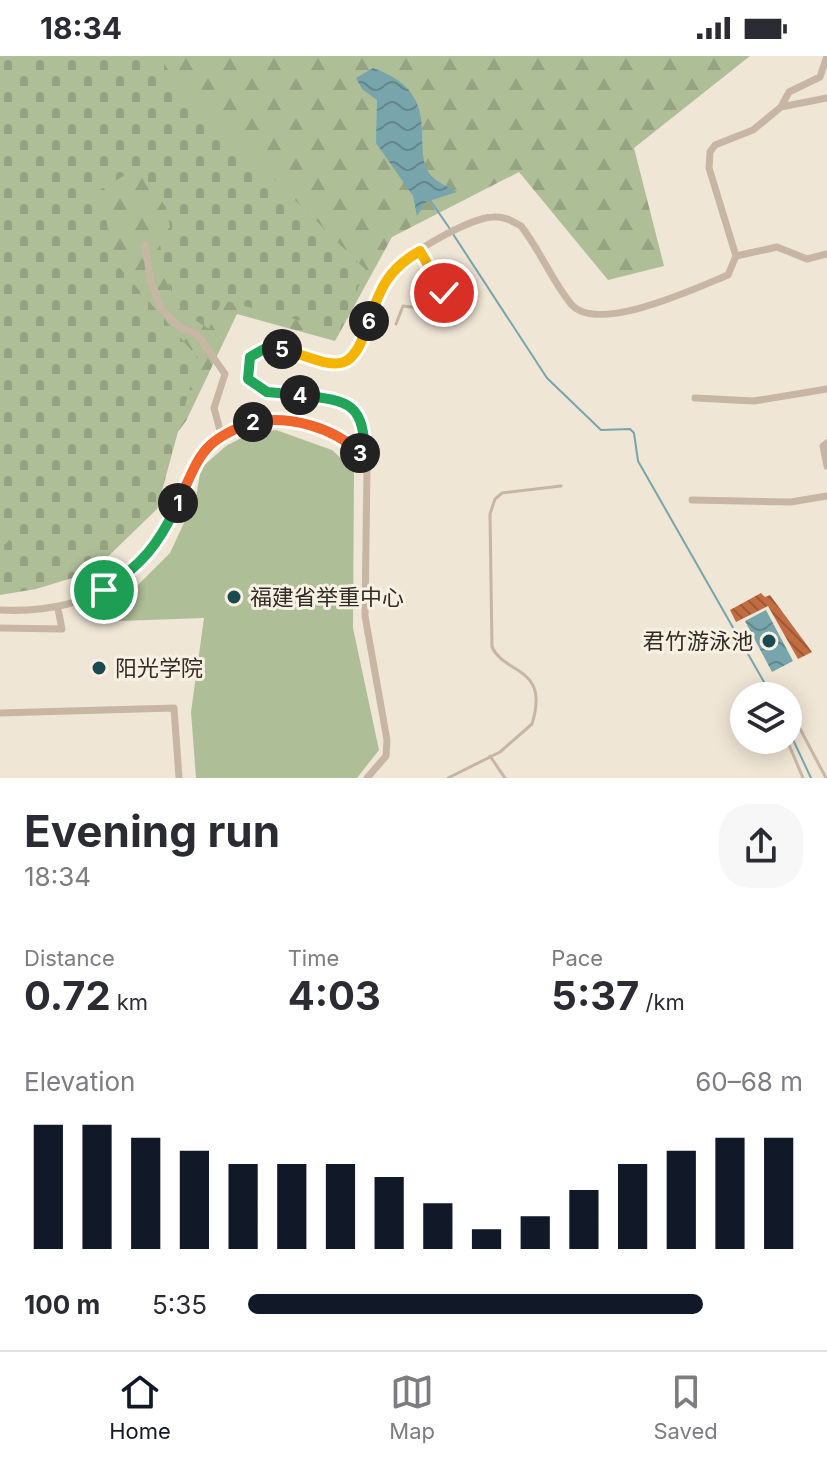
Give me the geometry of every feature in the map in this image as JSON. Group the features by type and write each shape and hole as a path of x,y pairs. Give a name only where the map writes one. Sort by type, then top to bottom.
{"street":[{"path":"367,778 386,756 387,740 365,616 365,431 354,408 338,400 257,388 248,379 250,357 271,345 336,365 347,362 360,349 385,279 404,260 481,219 508,219 521,226 572,306 596,316 673,297 728,275 736,256 709,168 710,152 715,145 753,130 781,107 789,92 820,77 827,56"},
{"path":"781,107 827,98"},
{"path":"145,245 151,282 161,309 181,328 197,334 225,374 214,408 221,434"},
{"path":"736,256 777,247 807,259 827,254"},
{"path":"695,398 754,401 827,389"},
{"path":"0,610 58,609 104,590 133,571 161,538 193,466 221,434 255,421 286,419 331,434 365,459"},
{"path":"827,443 823,446 827,466"},
{"path":"692,500 791,502 827,496"},
{"path":"0,628 62,629 58,609"},
{"path":"0,713 174,708 179,778"}],"lane":[{"path":"396,324 403,306 429,309 441,305 444,298 420,251"},
{"path":"448,778 490,756 529,729 535,705 528,677 497,656 492,647 491,506 502,493 561,486"},
{"path":"802,733 826,778"},
{"path":"793,754 803,778"},
{"path":"490,756 505,778"}],"green space":[{"path":"0,56 750,56 634,148 664,266 608,280 519,172 392,237 335,341 237,314 186,421 72,574 0,551"},
{"path":"0,56 158,56 186,93 366,270 339,331 222,300 209,329 181,311 167,282 159,239 170,227 166,207 135,169 94,194 106,216 112,259 198,358 157,509 92,572 36,589 0,595 0,548 9,541 0,530"},
{"name":"福建省举重中心","path":"276,430 332,450 354,470 353,628 379,750 357,778 196,778 191,712 204,618 91,622 92,609 138,585 170,553 196,497 201,468 226,446 249,434"}],"water":[{"path":"373,68 397,79 411,93 419,108 427,168 435,179 457,192 426,202 417,216 413,196 376,143 377,100 362,89 356,78"},
{"name":"君竹游泳池","path":"766,610 793,661 772,672 745,621"}],"building":[{"path":"761,593 765,597 770,595 812,652 798,659 768,606 736,622 730,610"}],"waterway":[{"path":"430,200 450,229"},
{"path":"453,234 547,378 601,430 630,429 634,433 638,461 764,682"},
{"path":"800,754 811,778"}],"place":[{"name":"福建省举重中心","path":"234,597"},
{"name":"君竹游泳池","path":"769,641"},
{"name":"阳光学院","path":"99,668"}],"route":[{"path":"104,590 133,571 161,538 193,466 221,434 255,421 286,419 331,434 357,450 365,459 365,431 361,418 346,402 267,392 248,379 250,357 258,349 271,345 336,365 347,362 360,349 385,279 394,267 420,251 444,293"}]}
